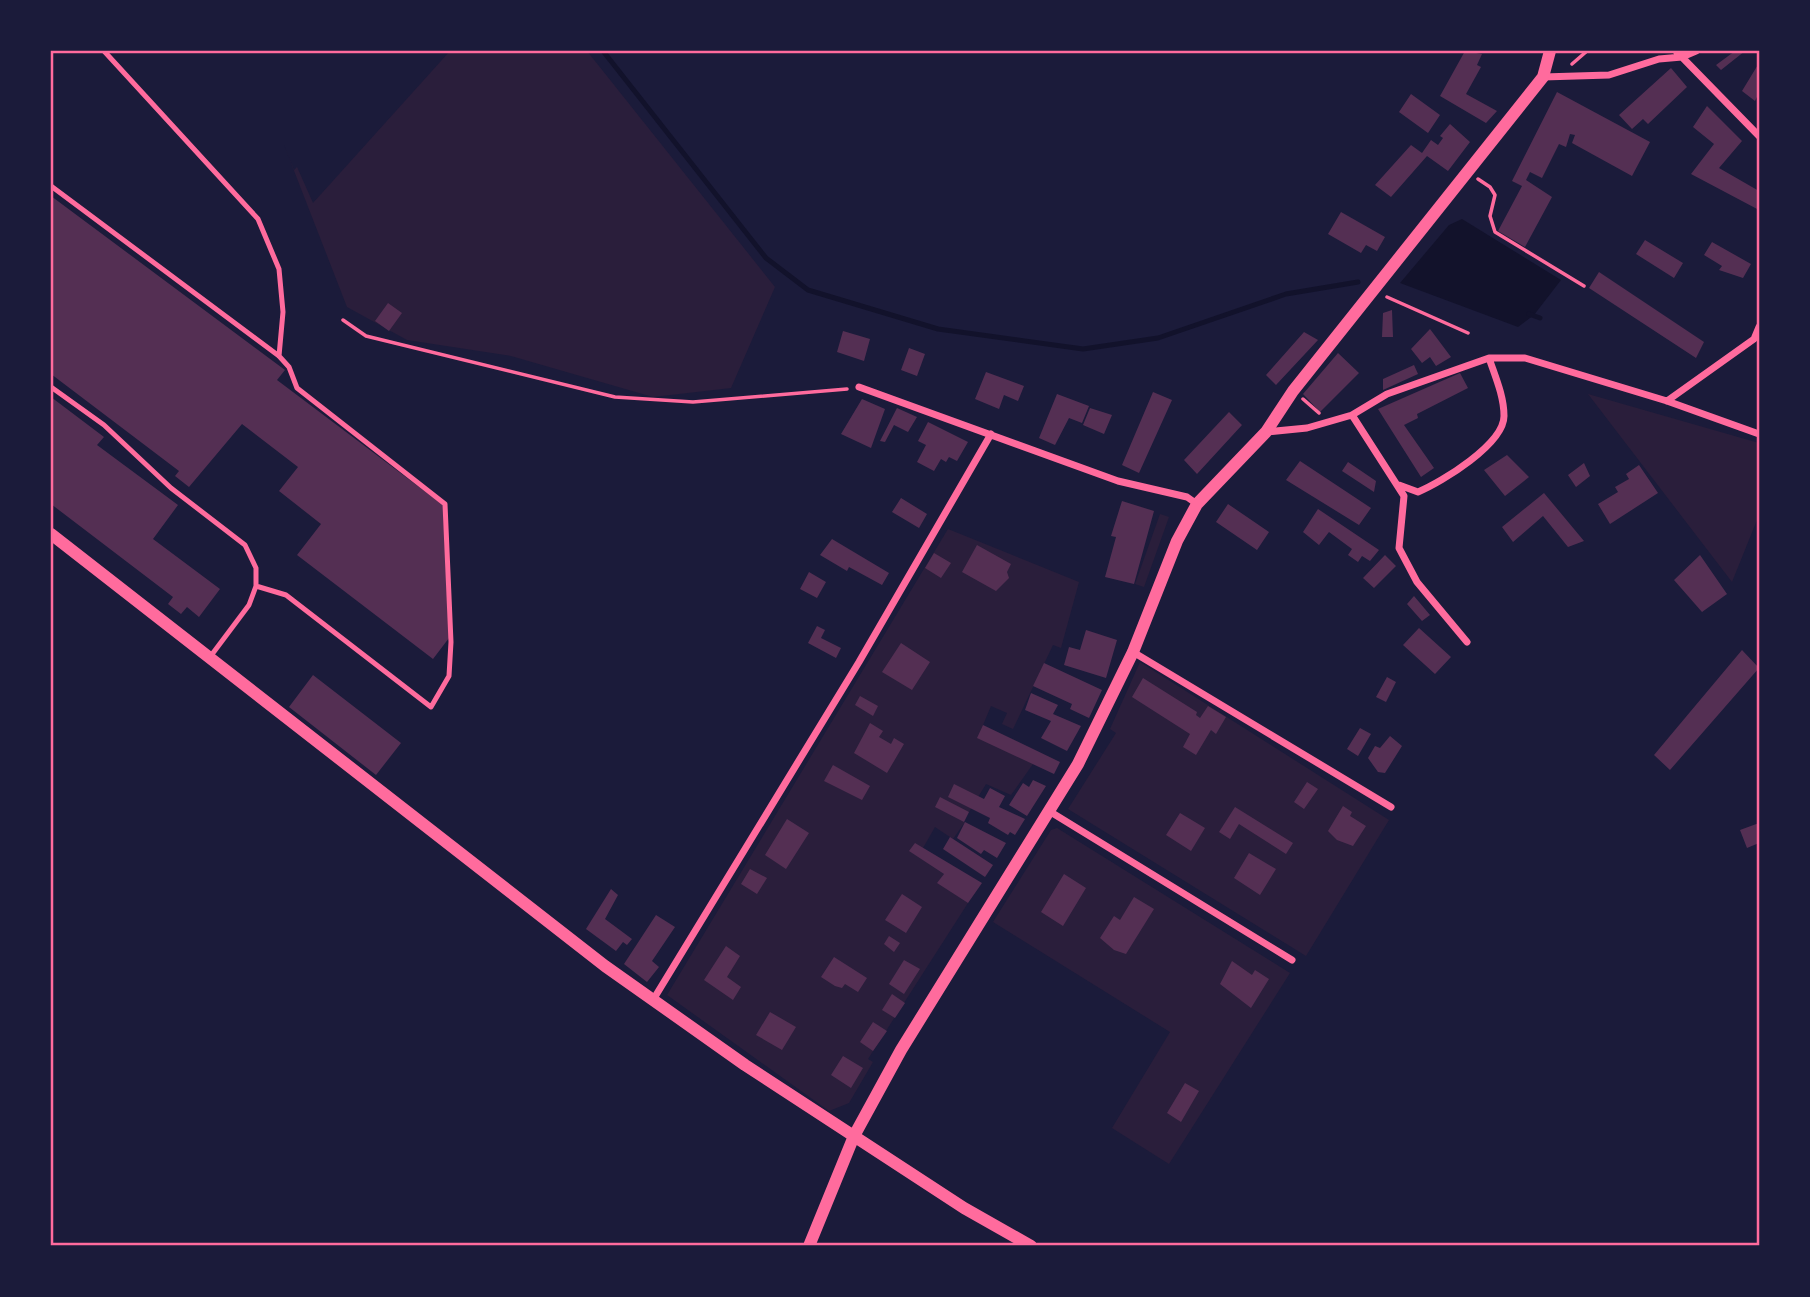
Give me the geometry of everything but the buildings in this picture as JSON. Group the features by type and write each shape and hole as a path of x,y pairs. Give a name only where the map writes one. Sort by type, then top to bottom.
{"street":[{"path":"809,1246 854,1136 901,1050 1078,764 1133,652 1177,541 1197,504 1266,432 1293,391 1543,77 1550,51"},
{"path":"1543,77 1609,75 1659,59 1696,51"},
{"path":"1679,54 1759,136"},
{"path":"1667,401 1754,339 1759,327"},
{"path":"1266,432 1307,428 1352,415 1387,394 1489,358 1525,358 1667,401 1759,433"},
{"path":"1399,485 1418,492 1430,487 1489,446 1501,431 1504,416 1489,358"},
{"path":"859,387 1118,481 1187,497 1197,504"},
{"path":"1352,415 1404,496 1399,548 1417,582 1466,642"},
{"path":"653,1000 859,662 991,434"},
{"path":"51,534 605,966 854,1136 964,1208 1031,1246"},
{"path":"1133,652 1391,807"},
{"path":"1049,811 1292,960"}],"lane":[{"path":"104,51 258,219 279,269 283,312 279,356"},
{"path":"51,186 279,356 289,367 298,388 445,504 451,642 449,676 431,707 286,595 256,586"},
{"path":"51,387 104,425 171,488 245,545 256,568 256,586 249,605 210,657"}],"path":[{"path":"1561,76 1587,51"},
{"path":"1484,169 1477,178 1490,187 1495,195 1490,216 1495,232 1584,286"},
{"path":"1373,290 1468,333"},
{"path":"343,320 366,336 615,397 693,402 859,387"},
{"path":"1293,391 1329,422"}],"shaded area":[{"path":"450,51 587,51 775,287 731,388 653,397 511,356 407,340 347,307 284,145 294,170 297,167 313,203"},
{"path":"1462,219 1561,280 1534,315 1518,327 1400,283 1449,225"},
{"path":"1588,394 1759,443 1759,515 1732,582"},
{"path":"1160,514 1169,517 1144,587 1135,584"},
{"path":"948,529 1079,582 1061,648 1053,645 1013,729 1002,724 1007,713 991,706 978,737 1033,764 1011,795 986,784 969,812 936,807 965,822 953,839 935,827 923,848 910,851 944,874 938,883 968,903 868,1059 873,1062 849,1103 829,1111 667,995"},
{"path":"1140,662 1389,820 1306,956 1068,809 1116,733 1110,729"},
{"path":"1057,828 1290,973 1169,1164 1112,1128 1170,1032 993,922 1051,830"}],"waterway":[{"path":"603,51 766,258 808,290 938,329 1083,349 1158,338 1286,294 1358,282"},
{"path":"1529,314 1540,318"}]}
